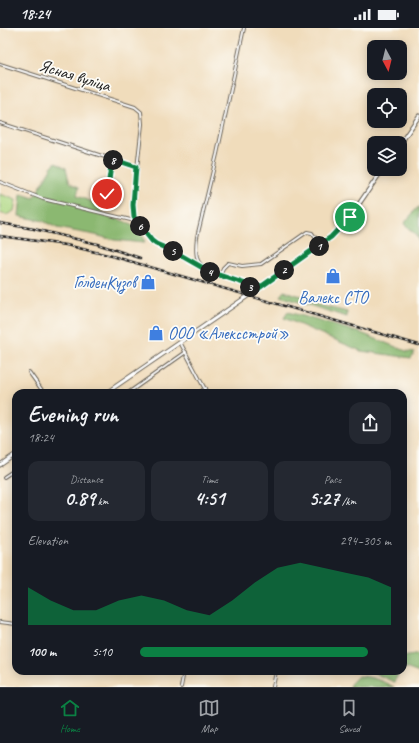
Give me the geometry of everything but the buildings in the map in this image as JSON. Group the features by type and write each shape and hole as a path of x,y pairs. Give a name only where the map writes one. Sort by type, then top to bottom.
{"street":[{"path":"200,266 196,255 197,237 212,176 244,28"},
{"name":"Ясная вуліца","path":"0,64 135,107 141,112 142,124 136,167"},
{"path":"405,136 419,116"},
{"path":"0,123 136,167 133,205 136,221 152,241 210,272 246,284 255,291"},
{"path":"107,194 112,159"},
{"path":"112,389 255,291 338,230 347,221 378,176"},
{"path":"0,182 43,199 136,221"},
{"path":"220,275 223,268 228,263 246,266 261,264 307,232 312,233 320,244"},
{"path":"180,342 205,388"},
{"path":"134,389 186,352"},
{"path":"29,372 41,389"},
{"path":"0,465 12,457"},
{"path":"4,476 12,471"},
{"path":"0,622 12,624"},
{"path":"181,687 183,675"},
{"path":"273,687 275,675"}],"green space":[{"path":"56,162 66,168 70,182 79,187 77,196 101,205 102,215 128,223 137,230 145,242 114,240 57,228 43,221 19,216 21,194 34,198 52,166"},
{"path":"0,194 16,200 14,211 6,215 0,213"},
{"path":"419,206 419,242 416,235 404,224"},
{"path":"284,291 301,296 306,302 347,312 347,317 280,296"},
{"path":"288,312 361,333 406,351 415,352 411,358 361,351 284,318"},
{"path":"419,654 419,673 407,668 407,656"},
{"path":"379,675 398,675 394,682"},
{"path":"358,676 376,679 394,687 350,687 350,684"}],"railway":[{"path":"0,223 34,229 97,244 140,258"},
{"path":"0,236 66,245 112,256 419,345"}],"place":[{"name":"Валекс СТО","path":"333,276"},
{"name":"ГолденКузов","path":"148,282"},
{"name":"ООО «Алексстрой»","path":"156,333"}],"route":[{"path":"107,194 112,159 136,167 133,205 134,217 152,241 210,272 246,284 255,291 331,237 350,217"}]}
